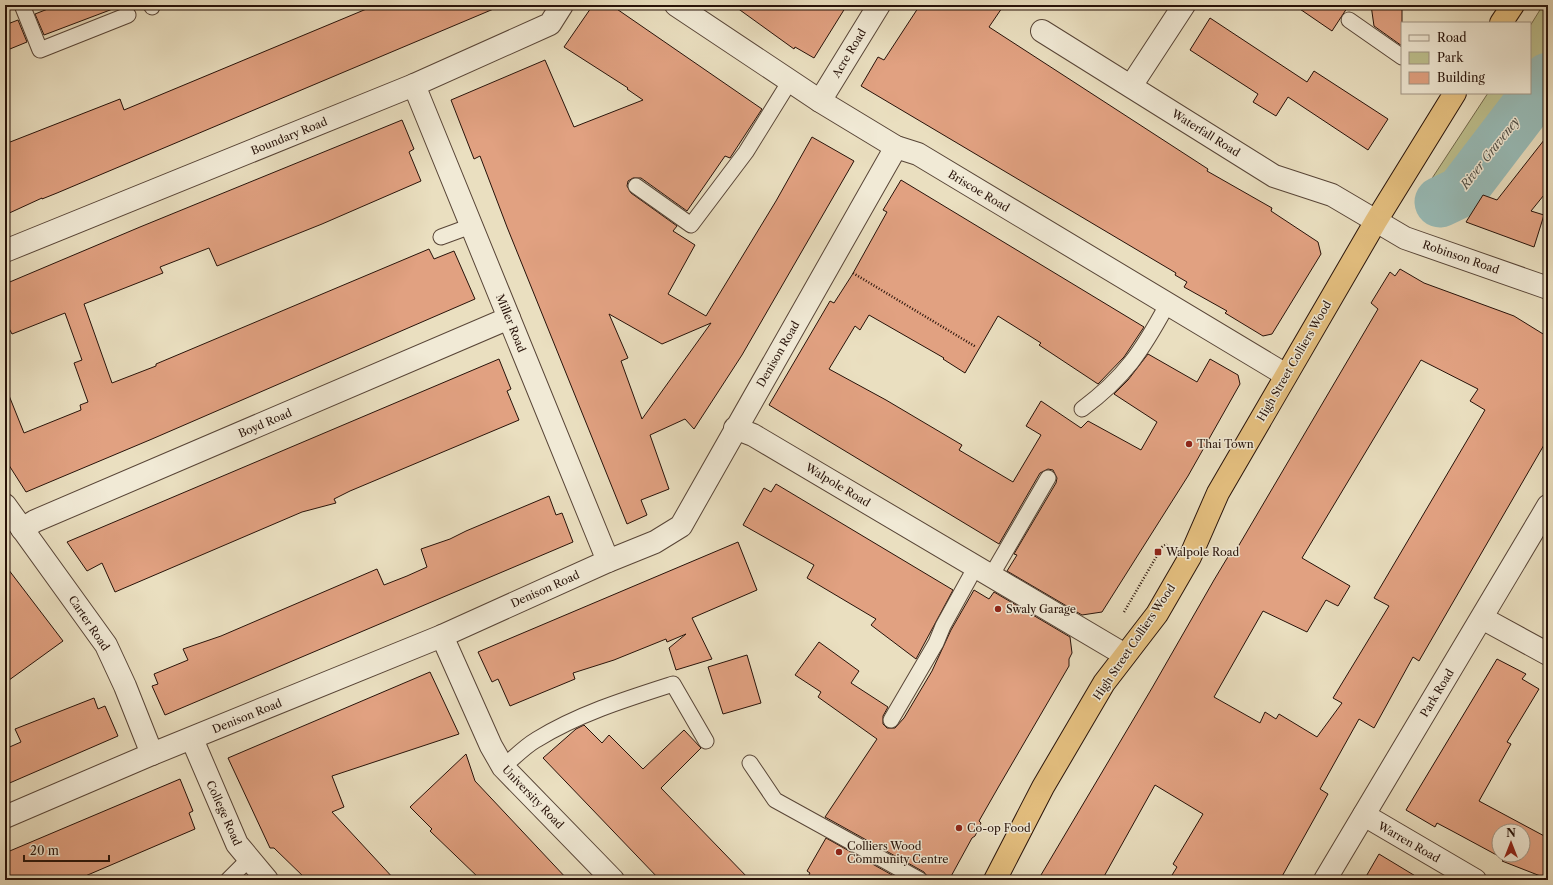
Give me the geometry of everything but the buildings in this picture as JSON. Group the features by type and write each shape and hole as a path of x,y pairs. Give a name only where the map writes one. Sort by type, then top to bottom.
{"highway":[{"path":"1503,22 1513,5"},
{"name":"High Street Colliers Wood","path":"995,880 1043,787 1104,683 1157,614 1190,557 1218,493 1376,221 1453,94"}],"street":[{"name":"Boundary Road","path":"5,251 414,85 550,24 562,5"},
{"name":"Briscoe Road","path":"676,5 820,101 896,147 918,154 1167,305 1286,375"},
{"name":"Acre Road","path":"820,101 879,5"},
{"path":"1131,86 1184,5"},
{"name":"Waterfall Road","path":"1042,31 1274,176 1332,195 1376,221"},
{"name":"Miller Road","path":"414,85 608,561"},
{"name":"Denison Road","path":"5,817 152,754 442,636 608,561 655,542 681,526 735,428 896,147"},
{"name":"Robinson Road","path":"1376,221 1405,238 1547,285"},
{"name":"Boyd Road","path":"22,529 35,521 509,318"},
{"name":"Walpole Road","path":"735,428 753,435 1125,655"},
{"name":"Carter Road","path":"5,505 106,645 152,754"},
{"name":"Park Road","path":"1325,880 1548,506"},
{"path":"1482,618 1548,654"},
{"name":"University Road","path":"442,636 491,746 502,766 613,880"},
{"name":"College Road","path":"192,739 237,844 248,860 266,880"},
{"name":"Warren Road","path":"1364,816 1475,880"}],"lane":[{"path":"22,5 40,50 128,15"},
{"path":"1348,20 1401,56"},
{"path":"636,186 691,225 746,152 790,81"},
{"path":"441,237 471,226"},
{"path":"1082,409 1100,396 1124,372 1145,345 1167,305"},
{"path":"891,720 936,643 943,626 983,572 1048,478"},
{"path":"502,766 536,740 576,719 627,698 673,684 706,741"},
{"path":"750,763 775,800 920,880"},
{"path":"228,880 248,860"}],"path":[{"path":"850,271 976,346"}],"green space":[{"path":"1543,5 1548,5 1548,95 1459,204 1449,191 1424,202 1425,189 1487,94 1531,94 1531,24"}],"waterway":[{"name":"River Graveney","path":"1440,202 1461,192 1548,78"}],"place":[{"name":"Thai Town","path":"1189,444"},
{"name":"Walpole Road","path":"1158,552"},
{"name":"Swaly Garage","path":"998,609"},
{"name":"Co-op Food","path":"959,828"},
{"name":"Colliers Wood Community Centre","path":"839,852"}]}
